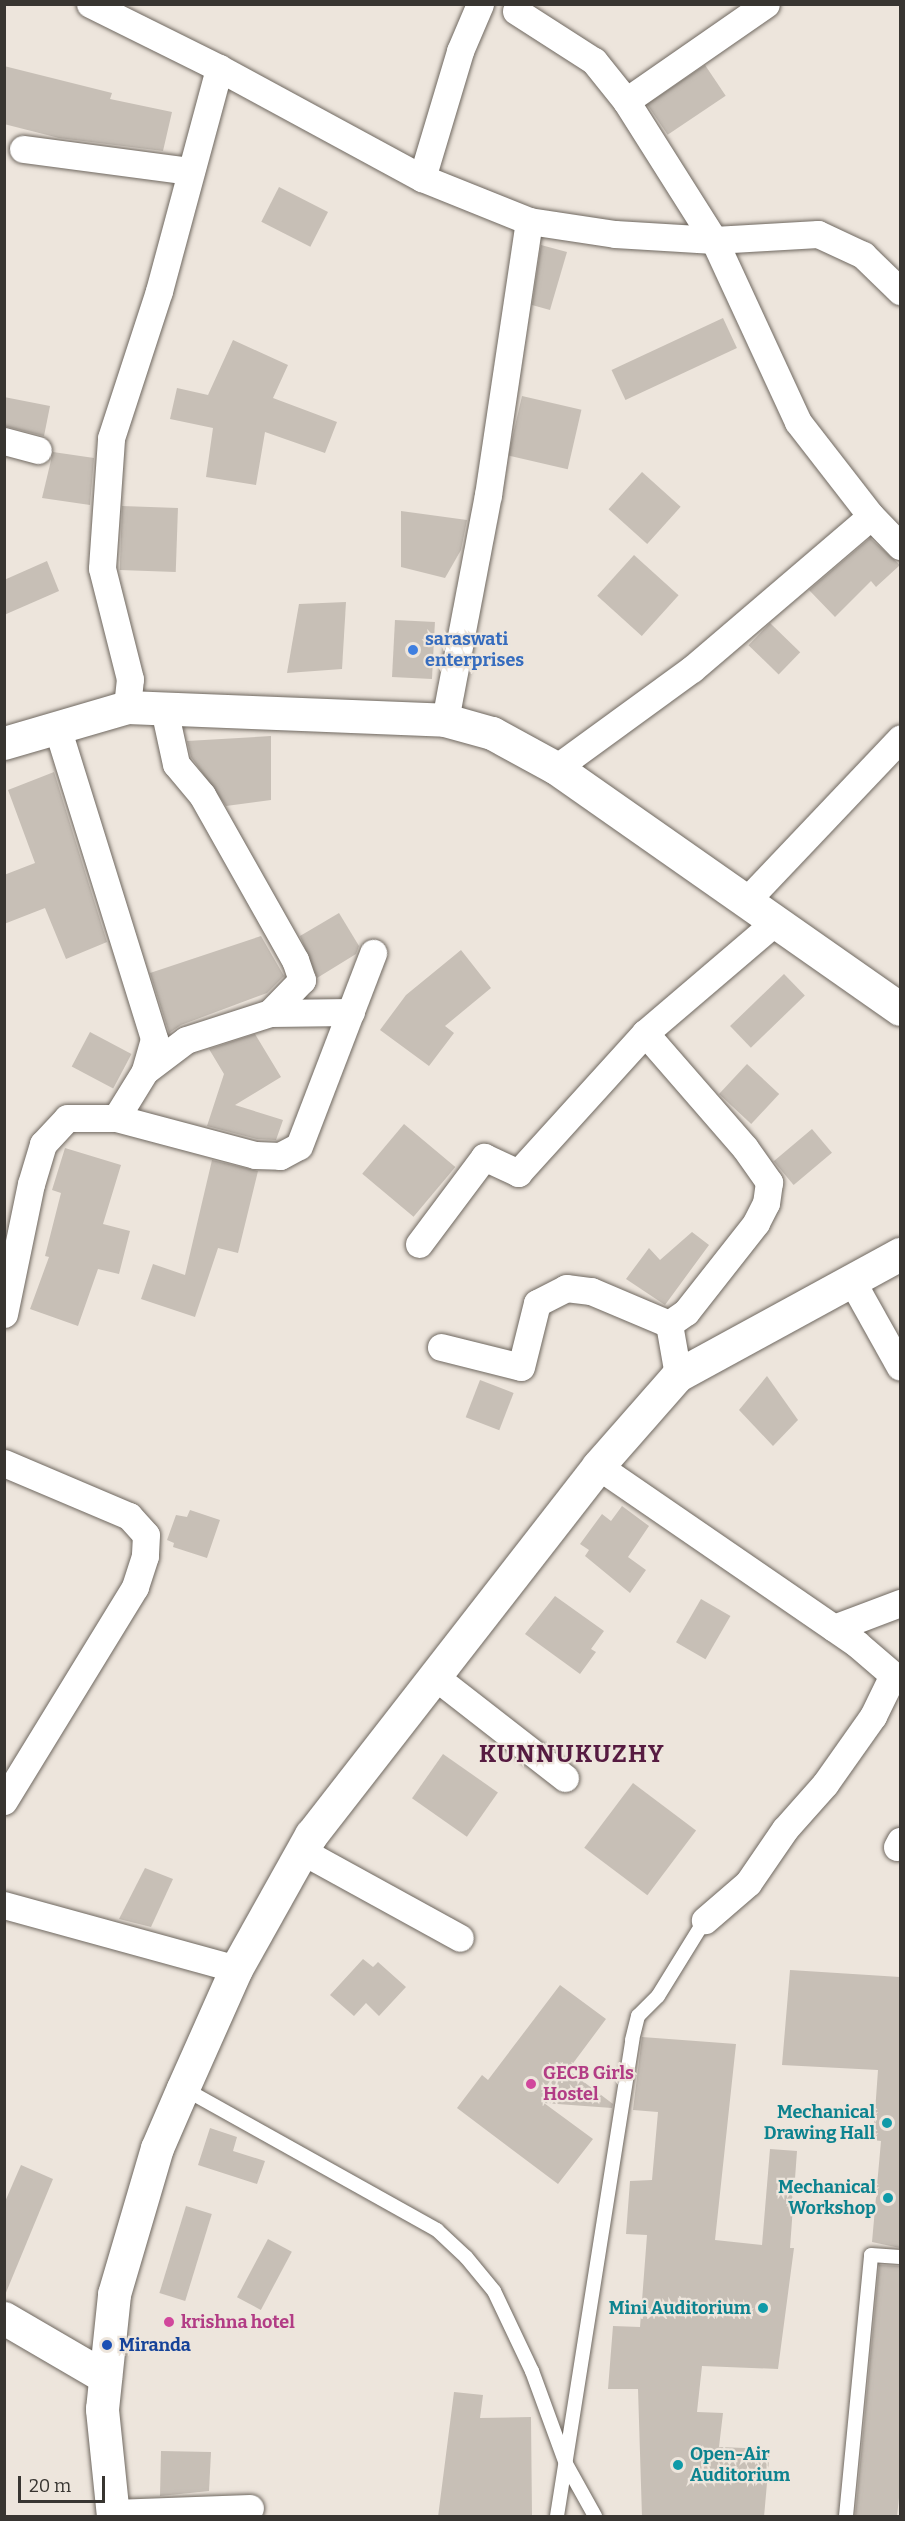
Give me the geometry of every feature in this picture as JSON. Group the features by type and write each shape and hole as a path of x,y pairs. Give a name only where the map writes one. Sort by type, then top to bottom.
{"street":[{"path":"90,4 219,68 422,178 529,221 615,234 714,240 818,234 863,255 900,291"},
{"path":"422,178 460,51 480,4"},
{"path":"626,101 766,4"},
{"path":"514,7 594,62 626,101 714,240 798,422 871,516 900,546"},
{"path":"127,707 129,679 102,568 111,438 159,291 219,68"},
{"path":"23,149 191,171"},
{"path":"445,720 488,495 529,221"},
{"path":"4,441 38,450"},
{"path":"556,768 692,669 871,516"},
{"path":"4,743 127,707 445,720 492,733 556,768 900,1009"},
{"path":"164,709 176,764 202,795 295,960 302,980 270,1013"},
{"path":"57,727 148,1013 154,1039 146,1071 116,1119"},
{"path":"747,901 900,739"},
{"path":"419,1244 484,1157 518,1173 645,1033 776,922"},
{"path":"4,1314 31,1184 43,1144 67,1118 116,1119 255,1155 280,1156 299,1146 373,953"},
{"path":"146,1071 186,1040 270,1013 351,1012"},
{"path":"645,1033 745,1148 769,1182 766,1203 756,1223 686,1312 669,1324"},
{"path":"249,2508 113,2515 102,2409 114,2294 157,2148 236,1969 302,1851 434,1676 598,1466 678,1375 900,1254"},
{"path":"852,1281 900,1367"},
{"path":"441,1347 521,1366 537,1303 566,1288 591,1291 669,1324"},
{"path":"669,1324 678,1375"},
{"path":"4,1463 129,1516 146,1535 145,1556 135,1587 4,1801"},
{"path":"598,1466 834,1628 897,1680 825,1784 785,1829 747,1883 705,1920"},
{"path":"834,1628 900,1603"},
{"path":"434,1676 565,1778"},
{"path":"302,1851 460,1938"},
{"path":"4,1905 236,1969"},
{"path":"4,2318 105,2377"}],"lane":[{"path":"557,2517 634,2032 638,2016 658,1996 705,1920"},
{"path":"183,2088 436,2230 466,2257 494,2291 514,2332 566,2464 595,2517"},
{"path":"846,2517 871,2255 900,2257"}],"building":[{"path":"705,65 726,96 668,135 647,104"},
{"path":"4,66 112,93 110,99 172,112 163,151 59,138 4,124"},
{"path":"279,187 328,212 310,247 261,222"},
{"path":"541,245 567,252 550,310 532,305"},
{"path":"723,318 737,348 625,400 612,370"},
{"path":"233,340 288,365 273,398 337,422 325,453 265,432 256,485 206,477 213,428 170,419 177,388 208,395"},
{"path":"522,396 581,410 568,469 508,455"},
{"path":"4,397 50,406 44,436 4,426"},
{"path":"53,452 94,458 90,505 42,498"},
{"path":"642,472 681,507 647,544 609,509"},
{"path":"122,506 178,508 176,572 120,570"},
{"path":"401,511 467,520 461,550 445,578 401,567"},
{"path":"870,538 900,565 876,587 871,581 835,617 809,590"},
{"path":"634,555 679,595 642,636 597,596"},
{"path":"47,561 59,591 4,615 4,580"},
{"path":"346,602 342,669 287,673 299,604"},
{"name":"saraswati enterprises","path":"395,620 435,622 432,679 392,677"},
{"path":"770,623 800,652 779,674 748,645"},
{"path":"271,736 271,800 226,806 191,757 187,741"},
{"path":"54,772 107,942 66,959 45,908 4,924 4,875 35,863 8,790"},
{"path":"339,913 359,946 356,954 317,978 300,936"},
{"path":"261,936 284,976 267,993 181,1025 169,1033 150,973"},
{"path":"461,950 491,988 445,1026 454,1033 429,1066 380,1030 406,995"},
{"path":"784,974 805,996 751,1048 730,1026"},
{"path":"90,1032 131,1054 113,1089 72,1066"},
{"path":"255,1034 281,1077 235,1105 283,1120 276,1140 257,1139 207,1126 224,1074 209,1049"},
{"path":"747,1064 779,1094 751,1124 719,1094"},
{"path":"404,1124 455,1167 414,1217 362,1174"},
{"path":"812,1129 832,1153 794,1185 774,1161"},
{"path":"65,1148 121,1165 103,1224 130,1231 119,1274 98,1269 78,1326 30,1309 49,1257 45,1256 61,1193 52,1190"},
{"path":"212,1160 258,1171 238,1253 218,1248 195,1317 141,1299 153,1264 185,1275"},
{"path":"692,1232 709,1245 665,1305 626,1279 649,1248 660,1260"},
{"path":"767,1376 798,1420 773,1446 739,1410"},
{"path":"480,1380 514,1393 499,1430 466,1417"},
{"path":"622,1506 649,1526 628,1557 646,1570 630,1593 585,1556 589,1550 580,1544 602,1514 611,1521"},
{"path":"190,1510 220,1520 207,1558 173,1547 174,1543 167,1540 176,1515 187,1517"},
{"path":"555,1596 604,1631 591,1649 596,1652 580,1674 525,1634"},
{"path":"701,1599 730,1616 705,1659 676,1642"},
{"path":"443,1754 498,1792 467,1837 412,1798"},
{"path":"633,1783 696,1831 647,1895 584,1848"},
{"path":"145,1868 173,1879 151,1927 119,1919"},
{"path":"363,1959 373,1967 378,1962 406,1987 379,2016 366,2003 354,2016 330,1995"},
{"path":"790,1970 900,1977 900,2248 872,2242 881,2141 873,2140 878,2070 782,2065"},
{"name":"GECB Girls Hostel","path":"560,1985 606,2019 568,2070 613,2104 612,2108 544,2103 593,2139 558,2184 457,2108 482,2075 488,2080"},
{"path":"642,2037 736,2044 715,2240 762,2245 770,2149 797,2151 790,2248 794,2248 778,2369 702,2366 697,2412 723,2413 719,2447 770,2449 764,2517 642,2517 638,2389 608,2389 613,2326 640,2327 647,2235 626,2234 630,2181 652,2180 658,2112 633,2110"},
{"path":"210,2128 237,2137 233,2151 265,2161 257,2184 198,2165"},
{"path":"21,2165 53,2179 5,2295 4,2204"},
{"path":"186,2206 212,2214 185,2301 159,2293"},
{"path":"268,2239 292,2252 261,2310 237,2297"},
{"path":"879,2265 900,2266 900,2488 897,2517 855,2517"},
{"path":"454,2392 483,2395 480,2418 531,2417 532,2517 438,2517"},
{"path":"161,2451 211,2452 209,2491 160,2496"}],"place":[{"name":"saraswati enterprises","path":"413,650"},
{"name":"GECB Girls Hostel","path":"531,2084"},
{"name":"Mechanical Drawing Hall","path":"887,2123"},
{"name":"Mechanical Workshop","path":"888,2198"},
{"name":"Mini Auditorium","path":"763,2308"},
{"name":"krishna hotel","path":"169,2322"},
{"name":"Miranda","path":"107,2345"},
{"name":"Open-Air Auditorium","path":"678,2465"}],"district":[{"name":"KUNNUKUZHY","path":"572,1755"}]}
